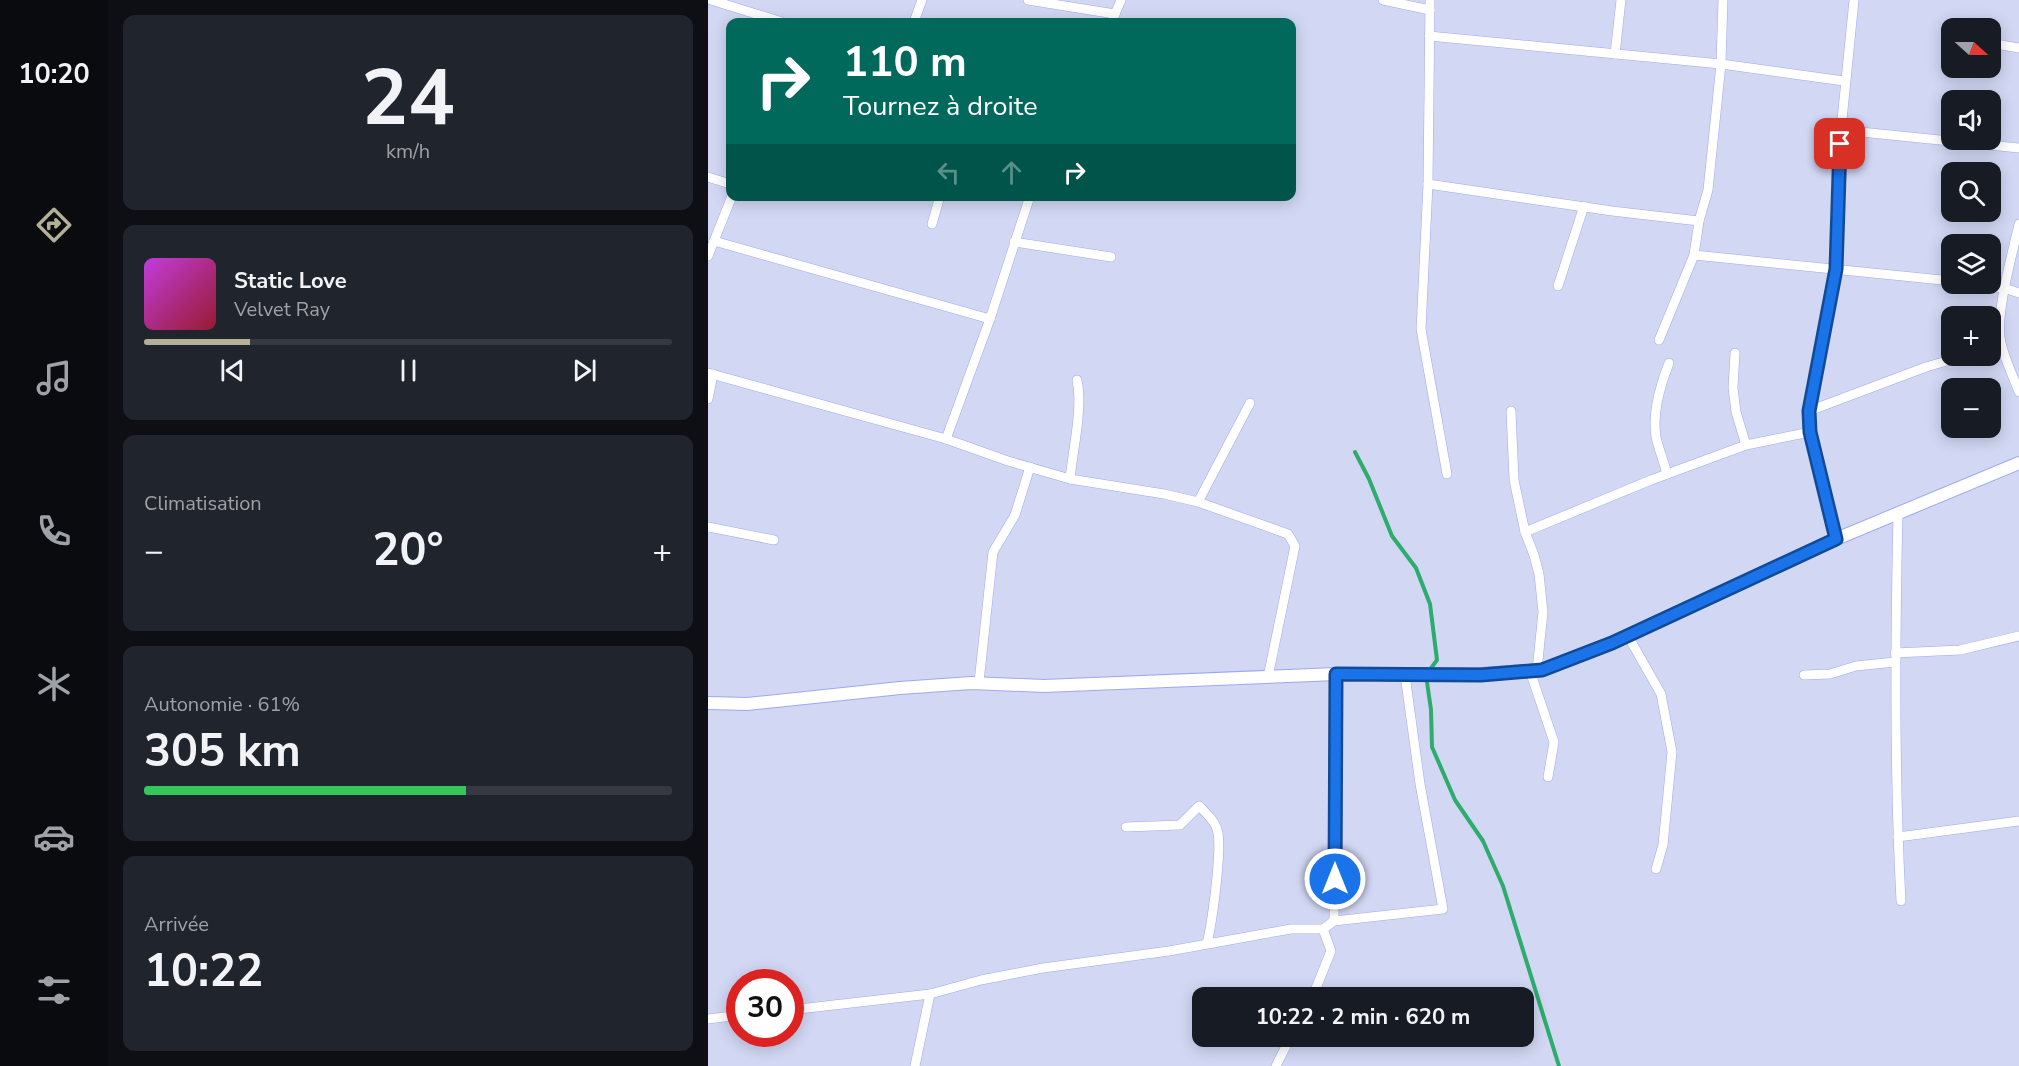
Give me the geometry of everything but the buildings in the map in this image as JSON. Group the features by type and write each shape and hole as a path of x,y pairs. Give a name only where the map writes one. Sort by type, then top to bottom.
{"street":[{"path":"711,0 769,18"},
{"path":"915,18 922,0"},
{"path":"1028,0 1113,18 1121,0"},
{"path":"1383,0 1430,5 1428,184 1421,329 1447,474"},
{"path":"1615,54 1622,0"},
{"path":"1659,340 1694,255 1699,221 1708,190 1721,64 1723,0"},
{"path":"1836,539 1810,432 1809,411 1836,269 1844,81 1854,0"},
{"path":"1429,36 1721,64 1844,81"},
{"path":"2001,45 2019,48"},
{"path":"1841,130 2019,148"},
{"path":"708,177 726,183"},
{"path":"1428,184 1612,211 1699,221"},
{"path":"708,256 730,201"},
{"path":"932,224 939,201"},
{"path":"946,439 990,319 1028,201"},
{"path":"1558,286 1584,206"},
{"path":"2001,322 2004,288 2019,224"},
{"path":"714,241 990,319"},
{"path":"1014,242 1111,257"},
{"path":"1694,255 1941,280"},
{"path":"2001,288 2019,293"},
{"path":"2001,343 2019,392"},
{"path":"1736,353 1734,388 1736,412 1746,445"},
{"path":"1667,474 1656,438 1655,416 1669,363"},
{"path":"1809,411 1941,363"},
{"path":"708,399 710,374 946,439 1070,479 1164,494 1198,502 1288,534 1295,546 1268,677"},
{"path":"1070,479 1080,391 1077,380"},
{"path":"1198,502 1250,403"},
{"path":"1511,411 1514,480 1525,532 1534,555 1543,612 1533,670 1554,742 1548,777"},
{"path":"1525,532 1667,474 1746,445 1810,432"},
{"path":"970,683 1044,686 1336,674 1481,675 1542,670 1628,636 1836,539 2019,464"},
{"path":"708,703 747,704 979,682 993,552 1015,515 1030,467"},
{"path":"1898,514 1895,658 1901,901"},
{"path":"708,527 774,540"},
{"path":"1628,636 1661,694 1672,752 1662,846 1656,869"},
{"path":"1804,675 1830,675 1856,666 1895,658 1960,650 2019,636"},
{"path":"1335,921 1336,674"},
{"path":"804,1008 930,994 1042,968 1169,951 1291,929 1323,929 1335,921 1443,909 1420,784 1405,675"},
{"path":"1126,827 1180,825 1199,807 1213,821 1219,843 1215,895 1207,943"},
{"path":"1898,837 2019,821"},
{"path":"1316,987 1331,951 1323,929"},
{"path":"915,1066 930,994"},
{"path":"708,1019 726,1017"},
{"path":"1276,1066 1286,1047"}],"waterway":[{"path":"1355,452 1369,479 1392,536 1416,568 1430,604 1437,660 1426,675 1431,710 1432,747 1455,800 1483,841 1503,886 1559,1066"}],"route":[{"path":"1335,879 1336,674 1481,675 1542,670 1612,643 1836,539 1810,432 1809,411 1836,269 1840,144"}]}
